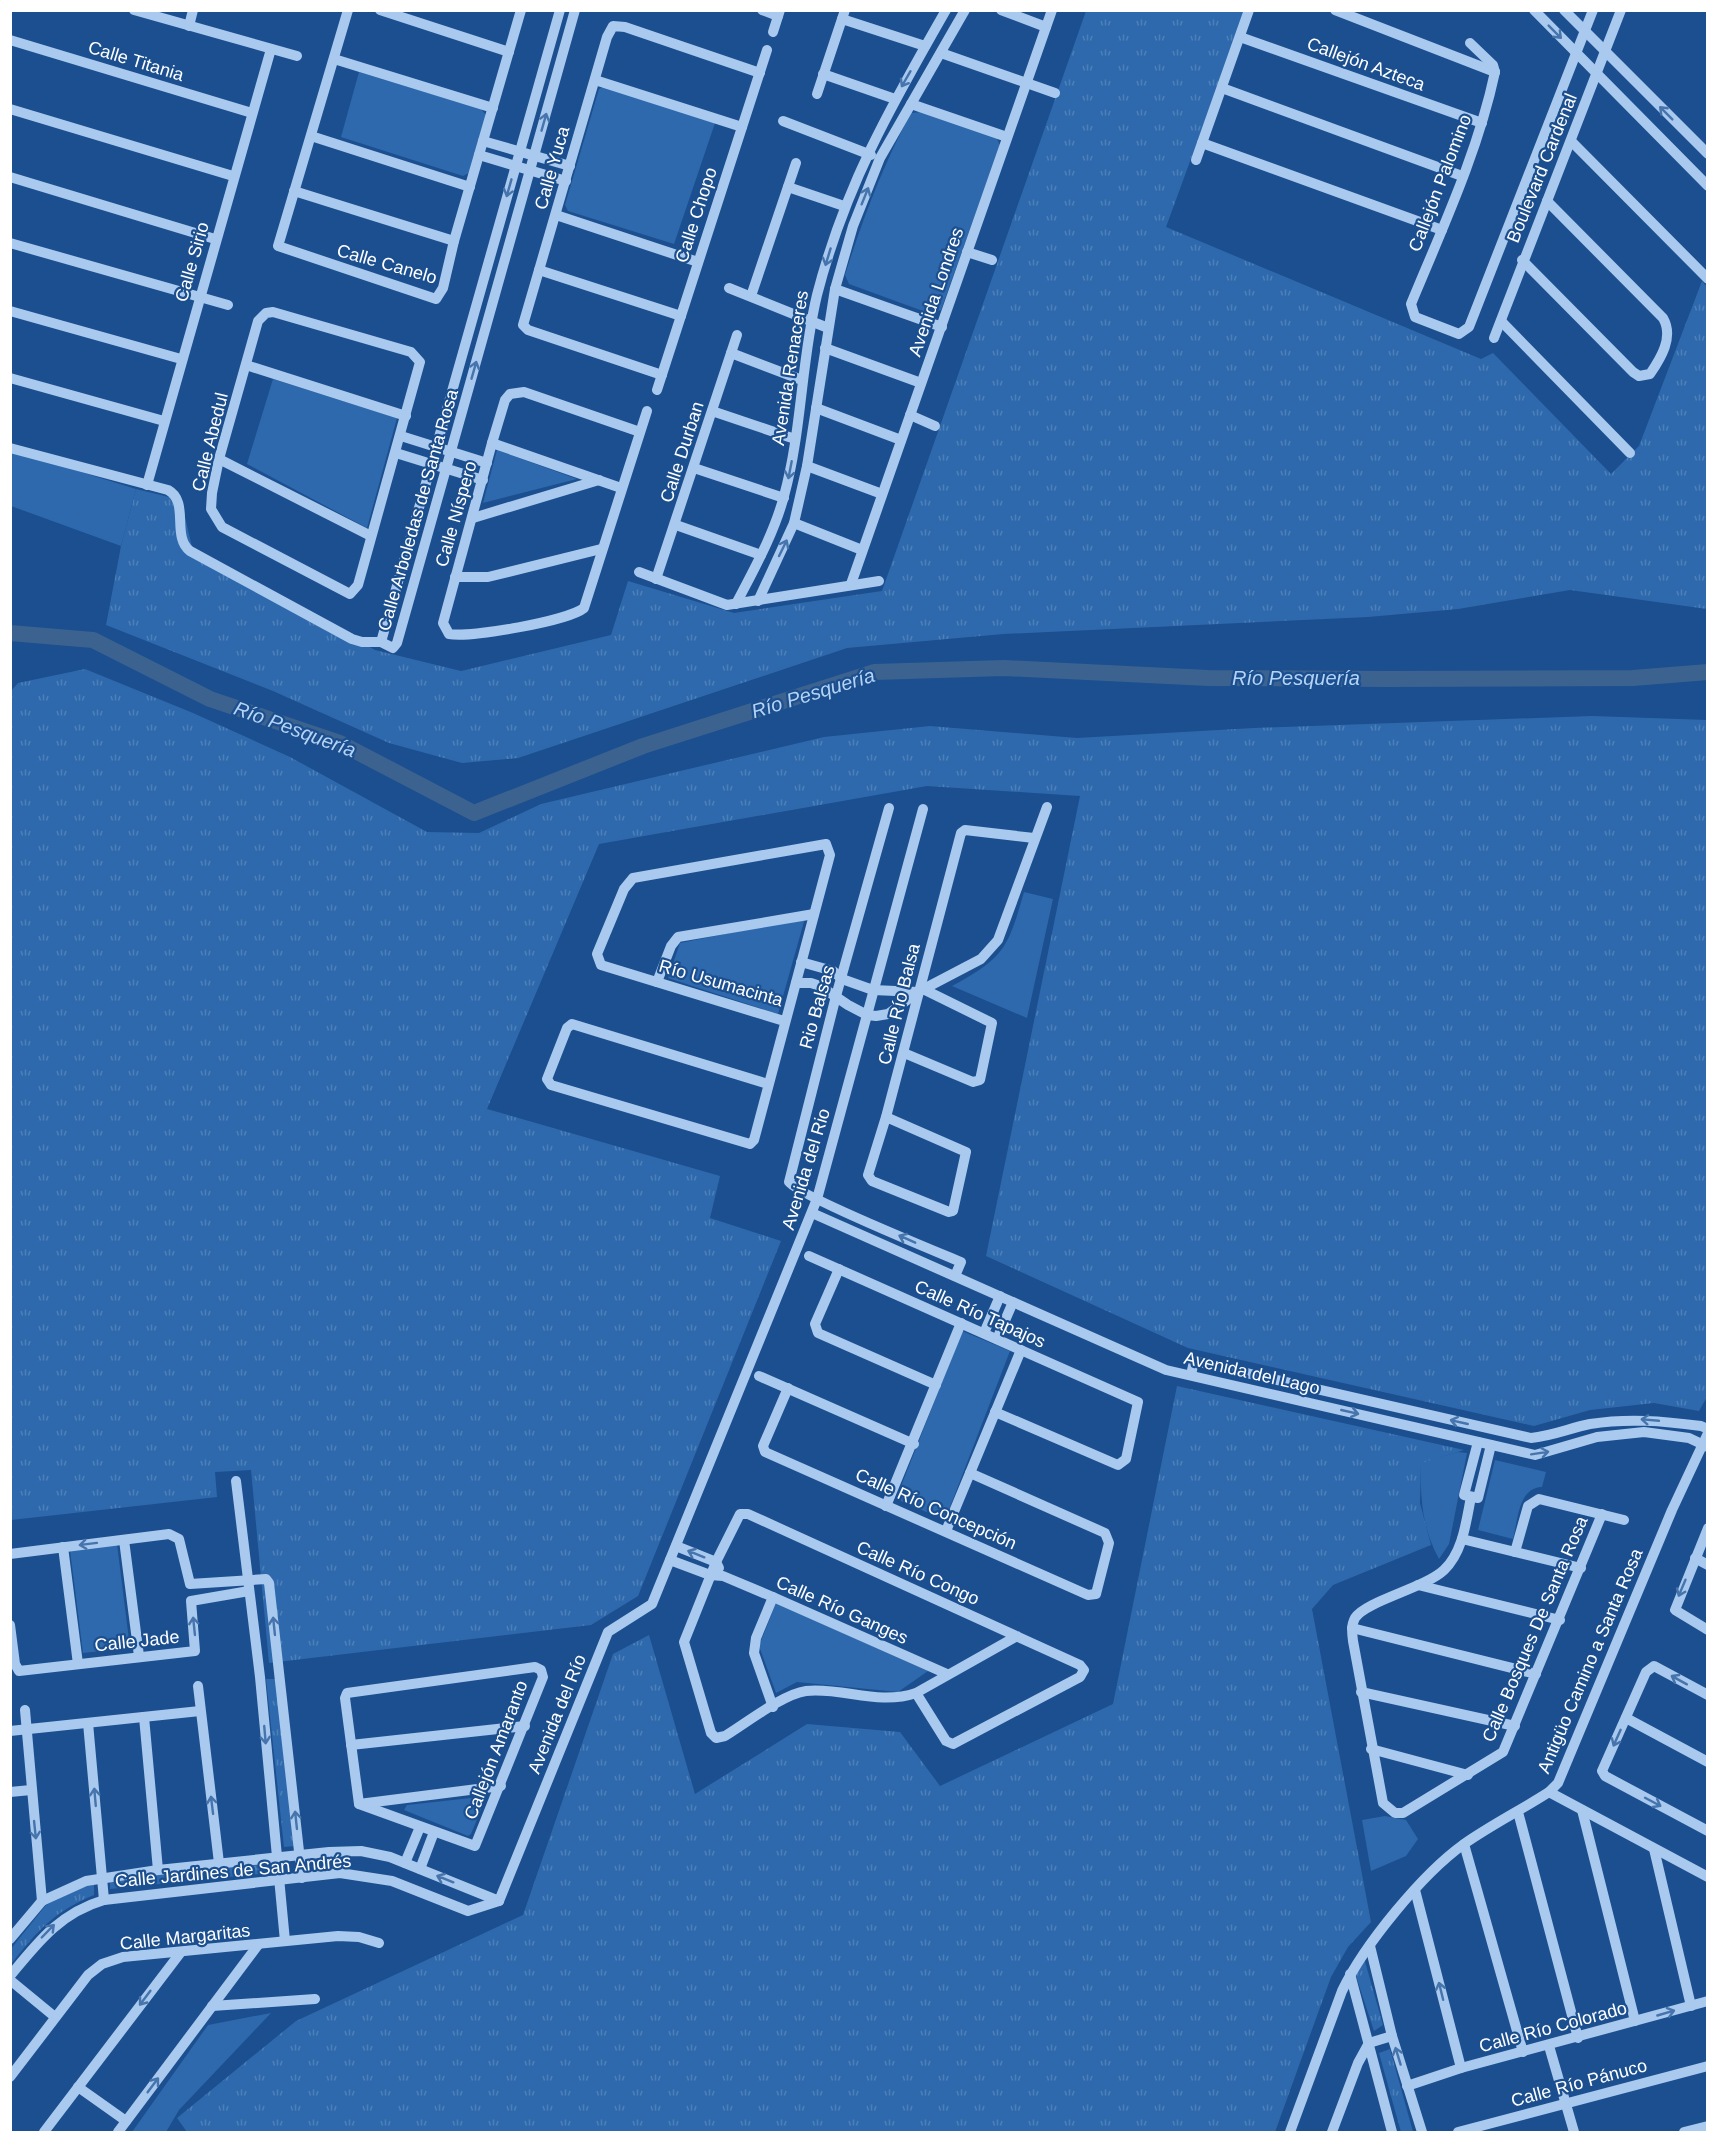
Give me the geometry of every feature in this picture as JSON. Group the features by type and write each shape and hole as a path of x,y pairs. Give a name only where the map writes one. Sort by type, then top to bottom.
{"street":[{"path":"134,10 297,56"},
{"path":"189,26 194,10"},
{"name":"Calle Canelo","path":"348,10 278,241 281,248 435,298 442,293 454,240 521,10"},
{"path":"380,10 510,52"},
{"name":"Calle Arboledas de Santa Rosa","path":"560,10 381,642 393,648 397,643 576,10"},
{"path":"762,10 779,13 773,32"},
{"name":"Avenida Renaceres","path":"736,604 761,555 784,498 812,321 844,206 866,153 946,10"},
{"name":"Avenida Renaceres","path":"758,601 794,523 807,466 828,328 853,226 880,158 965,10"},
{"path":"1001,10 1046,27"},
{"name":"Avenida Londres","path":"851,584 1052,10"},
{"path":"1196,160 1249,10"},
{"path":"1335,10 1495,72"},
{"path":"1534,10 1707,186"},
{"path":"1564,10 1707,154"},
{"name":"Boulevard Cardenal","path":"1411,304 1415,317 1453,333 1464,333 1469,327 1593,10"},
{"name":"Boulevard Cardenal","path":"1494,338 1522,260 1598,74 1621,10"},
{"path":"817,94 843,15 926,46"},
{"name":"Calle Yuca","path":"662,375 525,328 524,319 594,80 610,31 618,25 760,73"},
{"name":"Callejón Azteca","path":"1240,37 1482,123"},
{"name":"Calle Titania","path":"10,40 252,112"},
{"path":"1470,43 1493,65 1495,72"},
{"name":"Calle Sirio","path":"147,484 271,49"},
{"name":"Calle Chopo","path":"657,390 767,50"},
{"path":"942,53 1055,93"},
{"path":"334,59 493,108"},
{"name":"Callejón Palomino","path":"1411,304 1442,230 1482,123 1495,72"},
{"path":"823,74 895,99"},
{"path":"594,80 742,127"},
{"path":"1222,88 1462,176"},
{"path":"911,104 1007,137"},
{"path":"10,109 233,176"},
{"path":"783,121 880,158"},
{"path":"311,136 470,187"},
{"path":"483,141 570,166"},
{"path":"1571,141 1707,279"},
{"path":"1202,143 1442,230"},
{"path":"479,155 566,181"},
{"path":"751,296 796,163"},
{"path":"10,177 216,239"},
{"path":"788,187 844,206"},
{"path":"294,191 454,240"},
{"path":"1522,260 1633,372 1639,376 1650,374 1666,342 1666,323 1547,201"},
{"path":"556,215 698,262"},
{"path":"10,243 228,304"},
{"path":"967,252 992,260"},
{"path":"538,270 681,316"},
{"path":"729,288 828,328"},
{"path":"836,289 942,327"},
{"path":"10,312 181,359"},
{"name":"Calle Abedul","path":"273,312 411,352 420,362 356,590 350,594 345,594 222,527 212,509 219,459 246,365 258,321 266,313 273,312"},
{"path":"1501,321 1630,453"},
{"name":"Calle Durban","path":"656,579 738,335"},
{"path":"825,348 921,383"},
{"path":"731,353 802,380"},
{"path":"246,365 406,416"},
{"path":"10,378 164,421"},
{"name":"Calle Níspero","path":"601,549 588,601 578,613 491,632 449,634 443,623 505,400 516,392 524,392 640,432"},
{"path":"816,408 901,440"},
{"path":"455,577 488,577 601,549 647,411"},
{"path":"712,411 795,439"},
{"path":"910,416 935,426"},
{"path":"401,436 487,463"},
{"path":"492,444 621,488"},
{"path":"10,448 175,493 178,500 181,541 190,551 352,639 362,642 381,642"},
{"path":"396,453 483,480"},
{"path":"219,459 371,536"},
{"path":"807,466 882,494"},
{"path":"694,468 784,498"},
{"path":"473,518 599,480"},
{"path":"794,523 862,550"},
{"path":"676,525 761,555"},
{"path":"639,572 714,602 736,604 879,581"},
{"path":"796,983 811,982 867,1015 888,1014 922,991 981,958 998,940 1047,807"},
{"name":"Rio Balsas","path":"818,1199 793,1188 789,1177 836,996 889,808"},
{"name":"Avenida del Rio","path":"670,1560 818,1199 923,808"},
{"name":"Calle Río Balsa","path":"886,1117 964,1150 966,1156 954,1210 949,1212 870,1179 868,1175 922,991 960,836 965,830 1034,838"},
{"name":"Río Usumacinta","path":"826,844 830,855 814,914 784,1021 601,965 597,958 624,889 633,878 826,844"},
{"path":"657,982 671,946 681,936 814,914"},
{"path":"801,962 832,971 842,979 873,990 922,991 992,1023 979,1082 904,1053"},
{"path":"768,1084 570,1025 548,1082 733,1141 750,1144 754,1140 784,1021"},
{"path":"818,1199 961,1262 955,1276"},
{"name":"Avenida del Lago","path":"812,1213 1166,1370 1535,1455 1597,1437 1644,1432 1689,1438 1705,1446"},
{"name":"Calle Río Tapajos","path":"809,1256 1138,1402 1123,1463 1112,1464 995,1412"},
{"path":"839,1269 815,1324 815,1329 822,1336 936,1385"},
{"path":"984,1334 1000,1296"},
{"path":"997,1339 1013,1302"},
{"path":"886,1506 961,1323"},
{"path":"946,1531 1021,1350"},
{"name":"Avenida del Lago","path":"1191,1376 1194,1361 1531,1438 1549,1436 1588,1425 1643,1419 1701,1426 1707,1431"},
{"path":"759,1376 913,1443"},
{"name":"Calle Río Concepción","path":"788,1388 763,1450 1088,1595 1096,1594 1109,1543 1108,1537 1101,1530 970,1473"},
{"path":"1329,1407 1332,1393"},
{"name":"Antigüo Camino a Santa Rosa","path":"1290,2133 1350,1974 1370,1946 1415,1890 1464,1844 1549,1792 1558,1783 1672,1510 1705,1446 1707,1431"},
{"path":"1478,1442 1471,1497 1462,1539 1445,1568 1418,1585 1362,1611 1356,1616 1352,1628 1536,1674"},
{"path":"1471,1497 1491,1445"},
{"path":"236,1481 260,1677 277,1880 285,1941"},
{"path":"1515,1552 1528,1506 1533,1502 1545,1499 1624,1520"},
{"name":"Calle Río Congo","path":"716,1562 736,1517 740,1514 747,1514 1080,1665 1084,1670 1080,1677 1040,1699 950,1743 946,1742 916,1693"},
{"name":"Calle Bosques De Santa Rosa","path":"1352,1628 1371,1749 1383,1803 1395,1813 1403,1813 1503,1752 1560,1620 1602,1514"},
{"path":"1707,1528 1675,1611 1707,1630"},
{"path":"10,1554 175,1535 182,1546 190,1584 248,1578 262,1578 269,1583 302,1878"},
{"path":"1462,1539 1581,1568"},
{"path":"124,1540 139,1656"},
{"path":"676,1546 716,1562 723,1576"},
{"path":"63,1547 78,1664"},
{"path":"1695,1558 1707,1565"},
{"name":"Calle Río Ganges","path":"670,1560 710,1575 723,1576 947,1674"},
{"name":"Avenida del Río","path":"499,1900 608,1632 652,1604 670,1560"},
{"path":"716,1562 684,1642 711,1733 716,1738 724,1736 804,1691 887,1699 916,1693 1017,1636"},
{"path":"1418,1585 1560,1620"},
{"name":"Calle Jade","path":"10,1626 18,1670 195,1651 191,1601 249,1591"},
{"path":"773,1597 756,1638 754,1653 773,1707"},
{"path":"1707,1695 1654,1666 1651,1667 1646,1672 1602,1773 1707,1831"},
{"name":"Callejón Amaranto","path":"535,1667 541,1670 543,1677 525,1726 476,1846 359,1804 351,1745 345,1698 351,1691 535,1667"},
{"path":"260,1677 279,1676"},
{"path":"198,1686 219,1863"},
{"path":"1361,1692 1515,1726"},
{"path":"25,1710 42,1901"},
{"path":"10,1731 200,1711"},
{"path":"144,1717 158,1870"},
{"path":"1626,1718 1707,1762"},
{"path":"88,1723 104,1900"},
{"path":"351,1745 525,1726"},
{"path":"1371,1749 1468,1775"},
{"path":"359,1804 501,1786"},
{"path":"10,1792 32,1790"},
{"path":"1549,1792 1707,1877"},
{"path":"1582,1810 1635,2021"},
{"path":"1518,1812 1578,2038"},
{"path":"404,1886 412,1866 420,1827"},
{"path":"412,1866 434,1832"},
{"path":"1464,1844 1523,2052"},
{"path":"1654,1849 1691,2006"},
{"name":"Calle Jardines de San Andrés","path":"10,1939 42,1901 71,1886 101,1877 300,1855 361,1851 412,1866 499,1900"},
{"name":"Calle Jardines de San Andrés","path":"10,1978 55,1923 78,1909 104,1900 340,1874 361,1875 404,1886 468,1911 499,1900"},
{"path":"1415,1890 1461,2068"},
{"name":"Calle Margaritas","path":"10,2077 88,1975 102,1964 123,1957 338,1936 359,1937 379,1943"},
{"path":"118,2133 258,1945"},
{"path":"1370,1946 1392,2036 1422,2133"},
{"path":"44,2133 181,1952"},
{"path":"1350,1974 1392,2133"},
{"path":"10,1978 55,2017"},
{"path":"212,2006 315,1999"},
{"name":"Calle Río Colorado","path":"1407,2086 1461,2068 1549,2046 1707,2001"},
{"path":"1332,2133 1358,2063 1369,2043 1392,2036"},
{"path":"1549,2046 1574,2133"},
{"name":"Calle Río Pánuco","path":"1458,2133 1707,2066"},
{"path":"78,2088 126,2121"},
{"path":"1684,2133 1707,2126"}],"green space":[{"path":"1086,11 1245,11 1166,227 1481,359 1493,353 1611,474 1639,446 1702,281 1707,287 1707,609 1570,590 1458,609 1368,617 1003,634 847,648 518,758 462,763 389,743 273,691 106,625 121,546 136,489 181,500 192,547 375,650 461,671 611,635 628,581 734,613 882,591"},
{"path":"359,72 481,109 486,115 471,172 463,176 341,137"},
{"path":"605,86 715,123 674,244 568,211 565,205 599,89"},
{"path":"921,112 996,137 1000,145 941,310 931,314 849,284 845,275 866,212 891,152 911,113"},
{"path":"273,379 397,418 367,528 247,464"},
{"path":"10,450 136,489 121,546 11,506"},
{"path":"497,450 577,479 483,503"},
{"path":"85,669 193,713 290,757 427,832 479,833 541,804 824,737 930,726 1077,738 1254,728 1592,716 1707,720 1708,1395 1699,1411 1654,1403 1590,1410 1534,1426 1188,1348 986,1256 1080,796 927,786 599,844 487,1109 720,1176 710,1218 781,1241 638,1596 591,1625 269,1663 251,1470 215,1472 217,1497 11,1520 10,692 18,683"},
{"path":"1024,892 1053,899 1027,1018 952,986 983,967 1002,950"},
{"path":"805,918 778,1014 668,978 680,943"},
{"path":"962,1331 1010,1351 945,1520 896,1499"},
{"path":"1177,1386 1464,1450 1421,1464 1420,1503 1431,1545 1333,1585 1312,1609 1371,1922 1348,1947 1331,1977 1275,2132 187,2132 177,2118 296,2021 523,1915 613,1654 649,1635 695,1794 807,1724 900,1732 940,1786 1113,1704"},
{"path":"1458,1452 1467,1453 1449,1544 1439,1559 1429,1536 1423,1512 1421,1463"},
{"path":"1495,1460 1546,1472 1542,1487 1528,1493 1520,1506 1513,1539 1478,1530"},
{"path":"117,1544 130,1648 83,1653 70,1550"},
{"path":"776,1603 928,1671 898,1692 797,1682 776,1693 759,1646"},
{"path":"266,1679 277,1679 295,1846 284,1847"},
{"path":"480,1797 484,1802 471,1834 468,1836 404,1810 407,1805"},
{"path":"1385,1816 1406,1820 1418,1839 1406,1856 1371,1871 1362,1820"},
{"path":"269,1860 268,1873 110,1889 110,1880"},
{"path":"94,1882 94,1895 68,1908 48,1923 12,1963 10,1950 46,1905"},
{"path":"1364,1958 1383,2025 1374,2031 1355,1973"},
{"path":"271,2013 179,2110 166,2132 132,2132 208,2025"},
{"path":"1390,2049 1413,2132 1401,2132 1379,2053"}],"waterway":[{"name":"Río Pesquería","path":"10,633 93,640 210,699 340,743 474,813 643,746 874,672 1004,668 1208,678 1387,679 1633,678 1708,672"}]}
